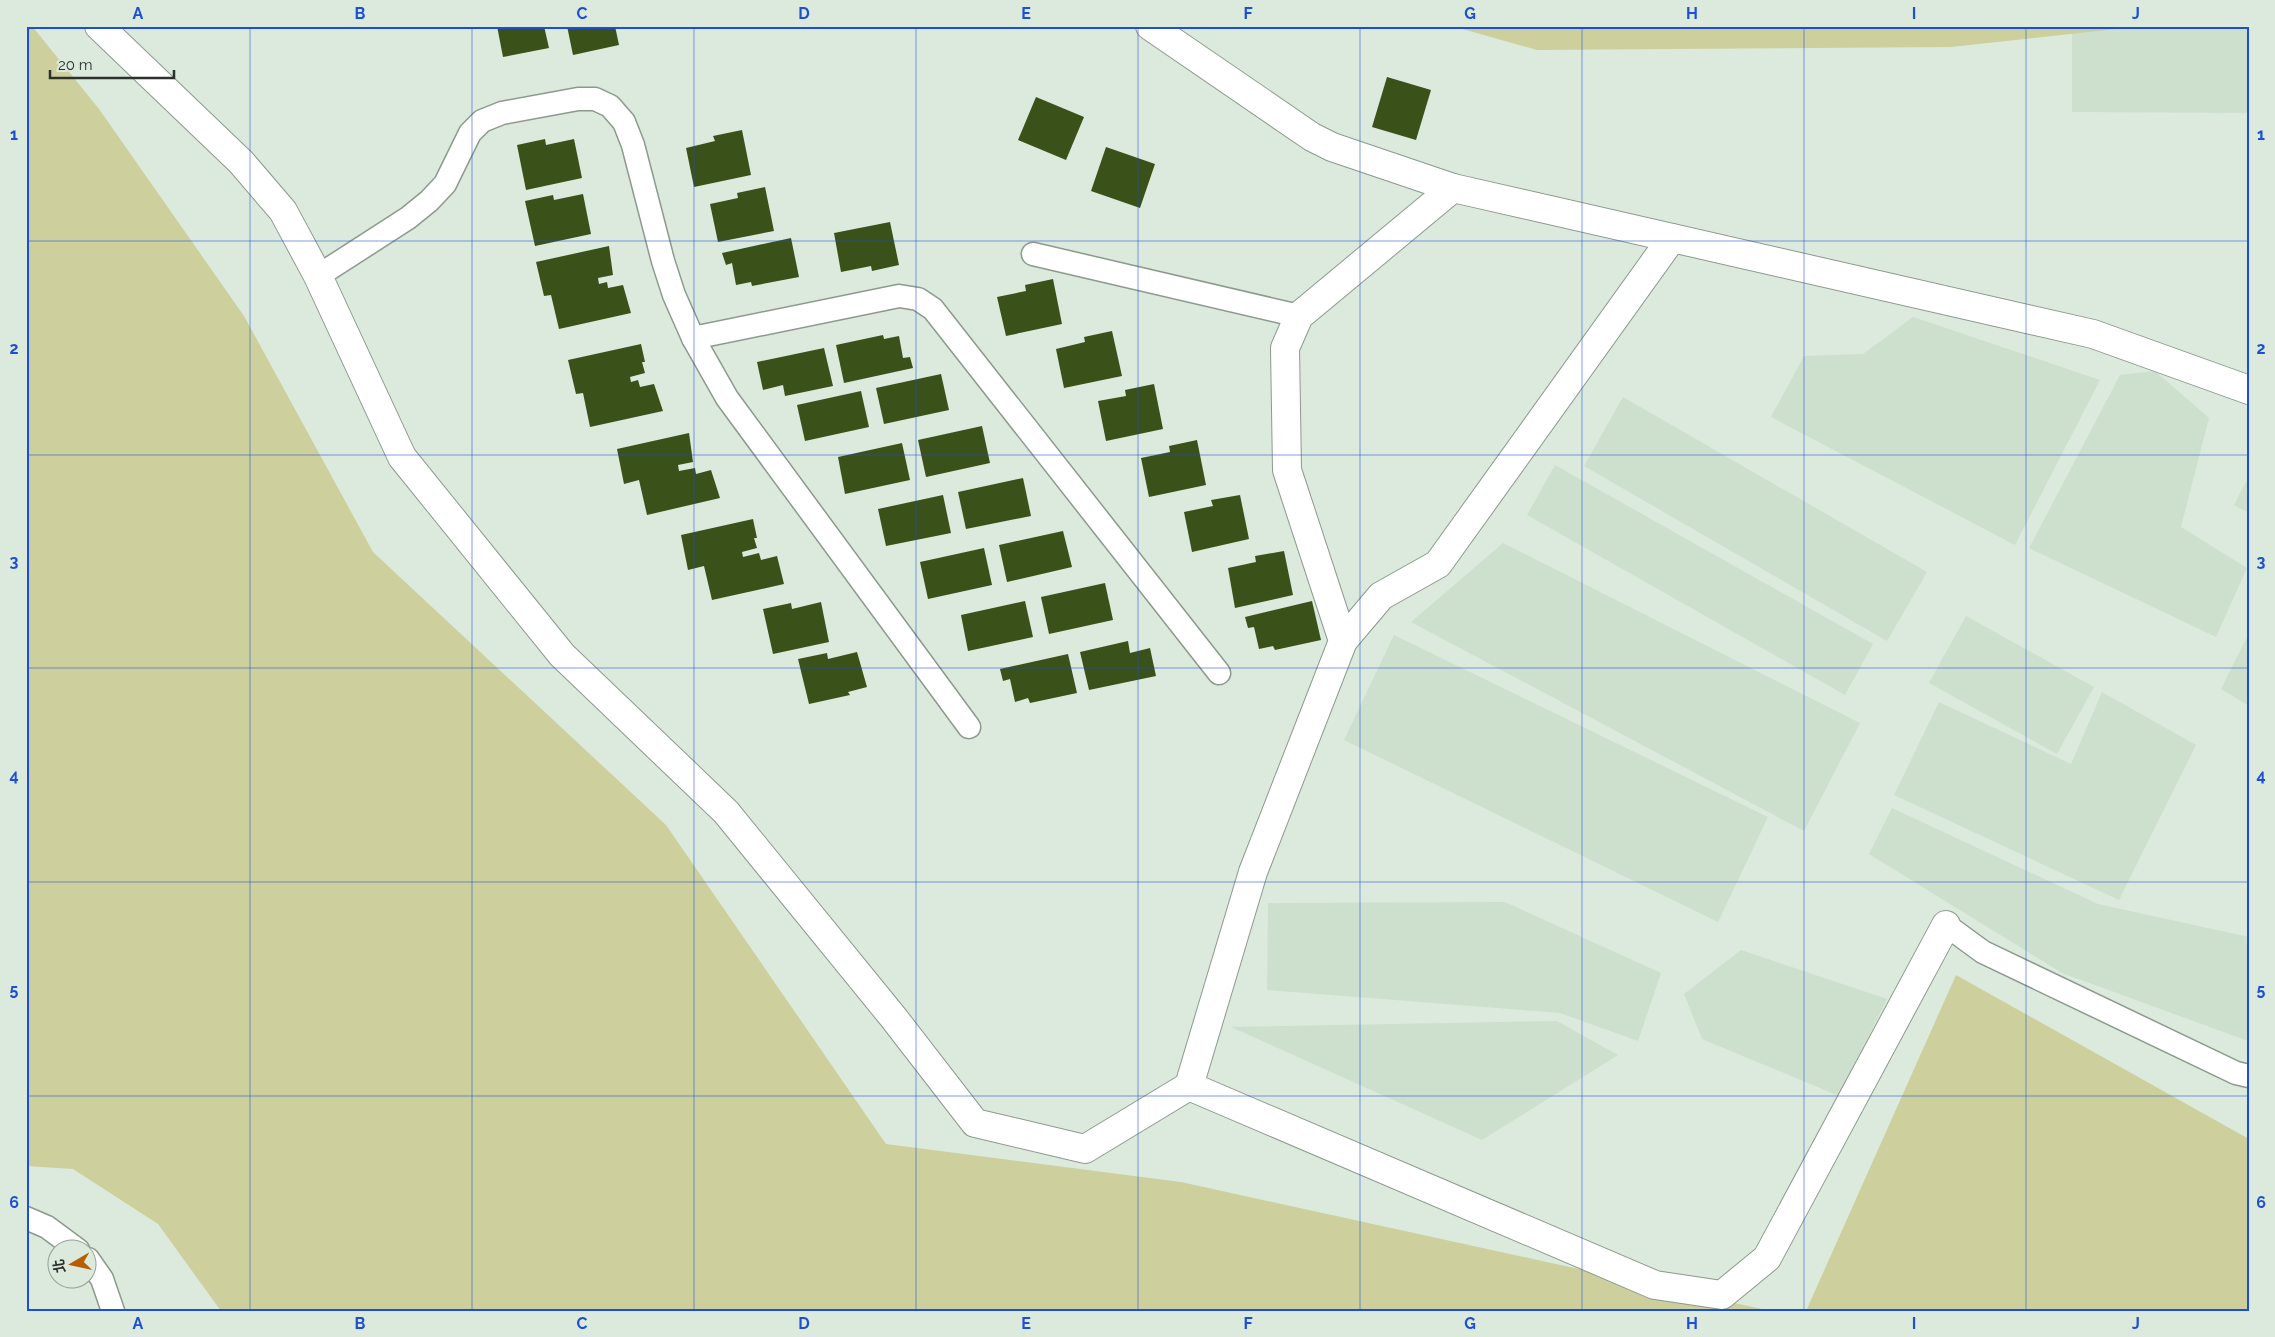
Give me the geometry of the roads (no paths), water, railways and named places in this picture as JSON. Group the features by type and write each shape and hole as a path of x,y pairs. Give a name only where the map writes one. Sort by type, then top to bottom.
{"street":[{"path":"99,26 241,162 283,211 318,276 402,457 562,655 726,812 893,1017 975,1123 1085,1149 1189,1086 1253,872 1344,641 1380,596 1438,564 1672,238"},
{"path":"1150,26 1312,137 1332,147 1453,188 2092,334 2249,390"},
{"path":"1344,641 1287,470 1285,348 1299,316 1453,188"},
{"path":"1189,1086 1655,1285 1722,1295 1767,1258 1946,925"}],"lane":[{"path":"318,276 408,218 429,201 445,184 470,133 482,121 502,114 578,99 595,99 610,106 624,122 633,145 663,261 693,338 726,398 969,727"},
{"path":"1033,254 1299,316"},
{"path":"693,338 899,296 918,299 933,309 946,323 1219,673"},
{"path":"1946,925 1983,952 2120,1019 2236,1073 2249,1076"},
{"path":"26,1218 47,1227 65,1240"},
{"path":"98,1274 102,1280 112,1311"}]}
